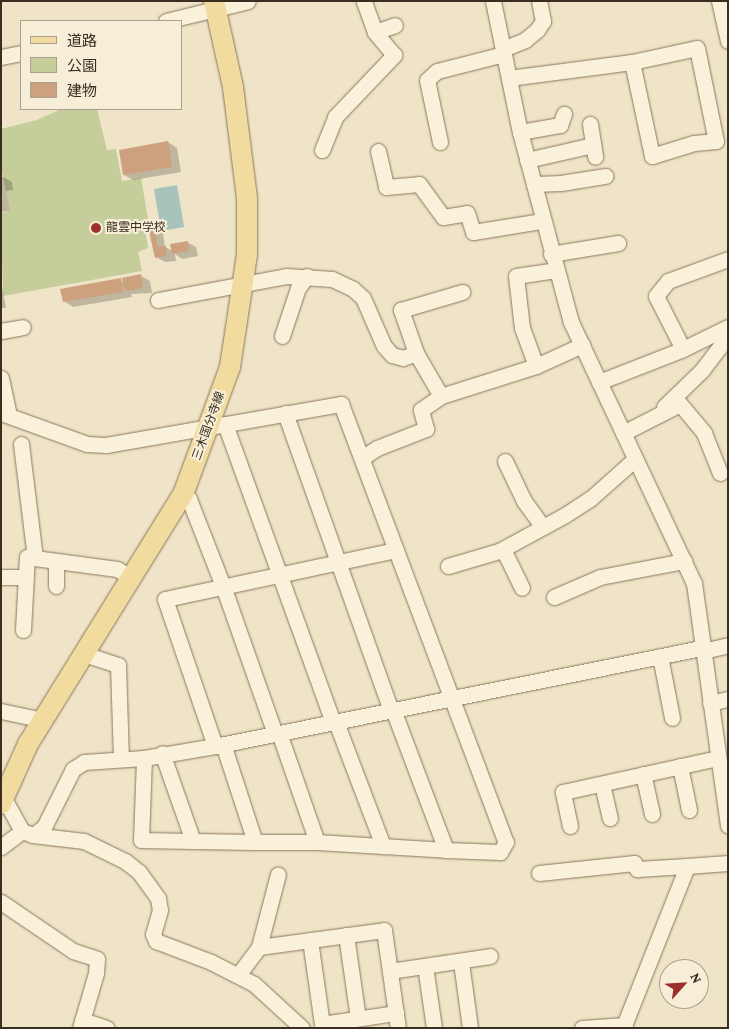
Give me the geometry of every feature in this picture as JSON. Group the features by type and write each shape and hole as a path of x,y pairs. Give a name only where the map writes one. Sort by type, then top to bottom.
{"main road":[{"name":"三木国分寺線","path":"2,797 43,720 184,492 217,426 230,367 244,284 247,198 243,148 215,5"}],"street":[{"path":"169,20 215,5 248,1"},
{"path":"322,150 335,116 394,55 375,32 364,1"},
{"path":"493,1 520,132 542,222 571,322 694,583 728,826"},
{"path":"440,142 427,80 437,71 504,52 525,40 537,30 543,20 539,1"},
{"path":"719,1 728,41"},
{"path":"375,32 395,25"},
{"path":"509,78 632,62 697,48 716,141 694,143 652,156 632,62"},
{"path":"1,58 20,53"},
{"path":"520,132 560,125 564,114"},
{"path":"527,160 594,151 590,124"},
{"path":"378,151 386,187 419,184 443,217 466,208 475,236 542,222"},
{"path":"534,184 561,184 605,176"},
{"path":"551,254 601,253 618,243"},
{"path":"683,349 656,296 668,281 728,258"},
{"path":"536,366 522,328 516,276 556,270"},
{"path":"282,336 298,288 307,276"},
{"path":"158,300 244,284 307,276 332,279 353,289 362,298 384,346 392,354 403,358 416,354"},
{"path":"441,396 416,354 401,310 462,292"},
{"path":"1,331 23,327"},
{"path":"599,382 683,349 728,327"},
{"path":"622,430 666,406 702,370 728,336"},
{"path":"362,458 378,448 426,429 421,410 441,396 536,366 582,345"},
{"path":"1,378 5,414 86,444 106,445 341,404 506,842 500,852 317,842 141,840 144,758"},
{"path":"622,430 680,404 721,455 720,473"},
{"path":"285,413 392,710 446,850"},
{"path":"217,426 280,574 334,722 383,846"},
{"path":"21,444 35,558"},
{"path":"448,566 503,549 543,527 590,499 635,459"},
{"path":"504,461 524,501 543,527"},
{"path":"184,492 189,499 223,586 317,842"},
{"path":"503,549 522,588"},
{"path":"256,842 165,598 396,550"},
{"path":"22,630 26,557 117,569 132,578"},
{"path":"56,561 56,586"},
{"path":"554,597 600,577 684,562"},
{"path":"1,577 26,577"},
{"path":"1,847 28,833 53,813 57,795 73,769 84,762 144,758 162,753 219,745 452,697 728,644"},
{"path":"84,654 118,665 121,759"},
{"path":"660,656 672,718"},
{"path":"710,703 728,699"},
{"path":"1,711 43,720"},
{"path":"162,753 193,841"},
{"path":"570,826 563,792 718,758"},
{"path":"680,766 689,810"},
{"path":"643,774 652,814"},
{"path":"602,784 610,818"},
{"path":"2,797 28,833 84,841 125,861 139,872 158,898 160,910 154,934 156,941 238,975 275,1001 302,1028"},
{"path":"539,873 634,863 637,869 728,863"},
{"path":"582,1028 624,1026 687,866"},
{"path":"238,975 259,947 278,874"},
{"path":"1,902 73,951 97,959 81,1024 107,1028"},
{"path":"259,947 346,935 384,930 397,1020 358,1018 318,1026 310,940"},
{"path":"346,935 358,1018"},
{"path":"390,970 461,962 490,956"},
{"path":"461,962 470,1028"},
{"path":"425,966 434,1028"}],"green space":[{"name":"龍雲中学校","path":"59,110 97,110 107,150 116,149 122,181 141,178 148,219 144,223 148,248 138,252 142,271 3,296 1,213 10,211 1,167 1,129 37,120"}],"water":[{"path":"177,185 184,227 161,231 154,189"}],"building":[{"path":"168,141 172,167 123,175 119,150"},
{"path":"153,221 158,247 166,246 167,256 155,258 147,222"},
{"path":"188,241 189,251 172,254 170,244"},
{"path":"141,274 143,288 125,291 122,278"},
{"path":"121,278 123,292 63,302 60,289"}],"place":[{"name":"龍雲中学校","path":"96,228"}]}
